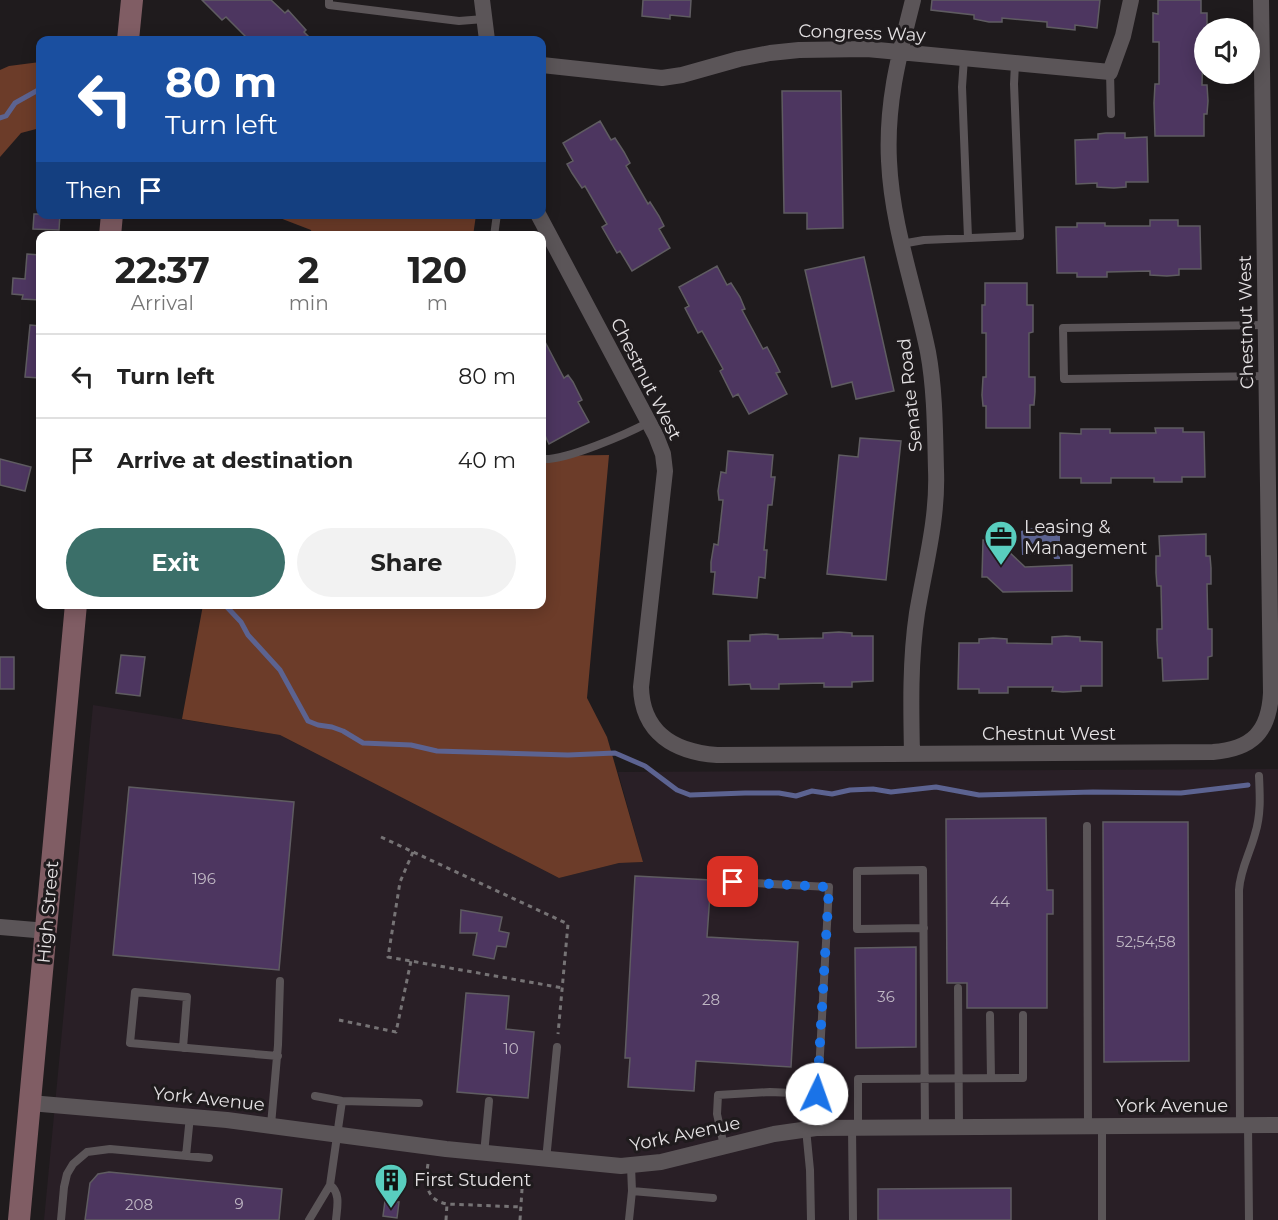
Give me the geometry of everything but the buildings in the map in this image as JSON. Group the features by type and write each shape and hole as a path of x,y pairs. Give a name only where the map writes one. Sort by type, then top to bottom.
{"main road":[{"path":"128,36 132,0"},
{"name":"High Street","path":"19,1220 76,609"}],"street":[{"path":"482,0 486,36"},
{"name":"Senate Road","path":"912,754 911,683 914,643 934,525 936,472 929,362 901,244 892,196 889,158 892,91 913,0"},
{"path":"1110,72 1123,36 1131,0"},
{"name":"Chestnut West","path":"541,219 649,422 663,454 664,471 641,687 642,707 650,724 658,733 676,745 707,754 1212,752 1240,747 1262,731 1269,712 1272,693 1261,0"},
{"name":"Congress Way","path":"546,65 662,78 682,75 739,59 785,51 867,49 1110,72"},
{"path":"0,927 47,931"},
{"name":"York Avenue","path":"30,1103 190,1116 484,1154 631,1166 674,1160 774,1134 811,1128 1278,1125"}],"lane":[{"path":"329,0 329,5 459,21 484,19"},
{"path":"964,58 962,87 968,238"},
{"path":"901,244 924,240 1020,236 1015,63"},
{"path":"1110,72 1111,114"},
{"path":"1266,325 1063,328 1064,379 1266,376"},
{"path":"546,459 558,458 616,438 649,422"},
{"path":"1249,1220 1244,1125 1239,890 1242,870 1258,823 1259,776"},
{"path":"1087,826 1095,1126 1102,1220"},
{"path":"924,928 857,928 857,871 923,870 924,928 924,1078 925,1126"},
{"path":"733,882 829,887 817,1094 811,1128 811,1220"},
{"path":"271,1125 278,1056 280,981"},
{"path":"958,988 959,1126"},
{"path":"183,1048 187,997 135,992 130,1043 183,1048 278,1056"},
{"path":"990,1015 990,1078"},
{"path":"853,1220 858,1079 1023,1078 1023,1015"},
{"path":"546,1160 557,1047"},
{"path":"724,1146 717,1114 718,1095 770,1092 817,1094"},
{"path":"315,1096 342,1101 419,1103"},
{"path":"309,1220 330,1185 342,1101"},
{"path":"484,1154 489,1101"},
{"path":"186,1156 190,1116"},
{"path":"61,1220 67,1174 73,1164 87,1152 110,1149 209,1158"},
{"path":"629,1220 632,1191 631,1166"},
{"path":"330,1185 338,1199 336,1220"},
{"path":"632,1191 713,1198"}],"path":[{"path":"381,837 568,924 557,1047"},
{"path":"413,852 400,882 388,957 562,988"},
{"path":"339,1020 396,1032 411,961"},
{"path":"430,1147 426,1176 428,1190 436,1201 521,1207"},
{"path":"520,1220 524,1158"},
{"path":"446,1220 447,1203"}],"shaded area":[{"path":"36,63 36,129 21,133 0,157 0,70 9,66"},
{"path":"282,219 475,219 474,231 311,230"},
{"path":"609,455 587,698 607,737 643,862 619,863 559,878 280,735 182,719 202,609 546,609 546,456"},
{"path":"93,705 280,735 559,878 619,863 643,862 618,772 1278,769 1278,1220 44,1220"}],"water":[{"path":"1040,526 1060,531 1060,559 1054,559 1053,554 1022,555 1021,531"}],"waterway":[{"path":"0,118 6,116 15,103 36,91"},
{"path":"229,609 241,622 248,635 280,670 308,721 343,731 363,743 411,745 437,751 568,755 615,753 645,766 677,790 690,795 779,793 796,796 812,791 832,794 850,790 873,789 891,792 936,787 979,795 1093,792 1181,793 1248,785"}],"place":[{"name":"Leasing & Management","path":"1001,566"},
{"name":"First Student","path":"391,1209"}],"route":[{"path":"733,882 829,887 817,1094"}]}
